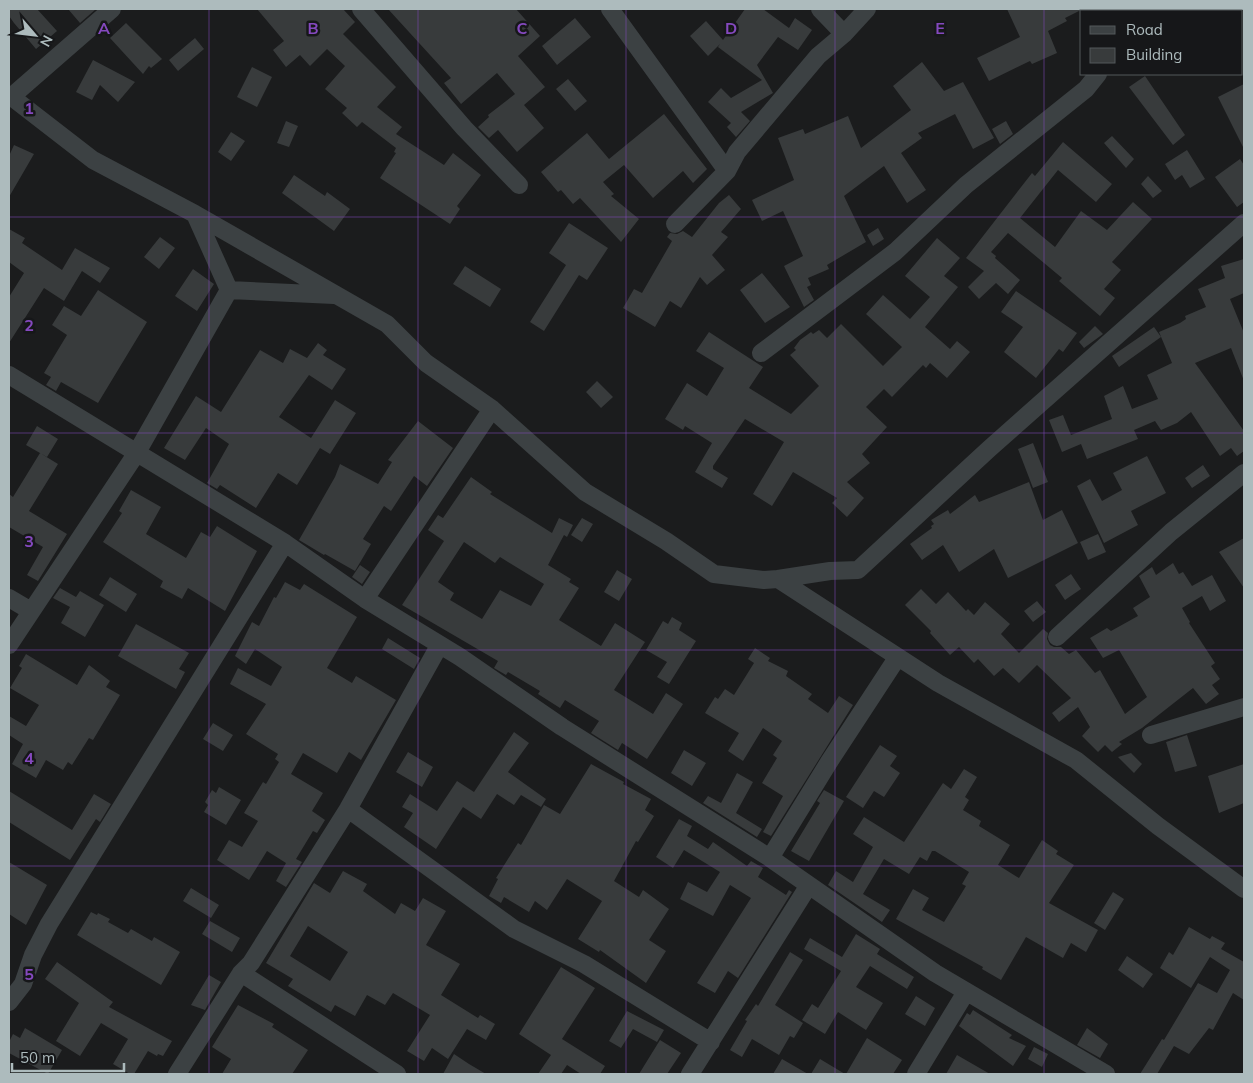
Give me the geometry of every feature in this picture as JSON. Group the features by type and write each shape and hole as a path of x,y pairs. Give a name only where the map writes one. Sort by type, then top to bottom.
{"street":[{"path":"112,9 10,96 93,160 195,214 387,324 426,363 492,409 585,492 666,541 714,574 764,580 830,571 858,570 988,449 1244,223"},
{"path":"360,9 464,128 519,185"},
{"path":"610,9 727,171"},
{"path":"820,9 844,34"},
{"path":"675,224 727,171 737,152 818,56 844,34 867,9"},
{"path":"1127,10 1132,9"},
{"path":"761,353 895,252 966,185 1086,90 1097,75"},
{"path":"195,214 229,290"},
{"path":"229,290 337,295"},
{"path":"9,645 136,454 229,290"},
{"path":"9,375 285,544 364,599 460,657 562,727 770,858 966,992 1106,1074"},
{"path":"364,599 492,409"},
{"path":"1058,637 1172,532 1244,472"},
{"path":"9,1002 23,984 33,955 49,924 285,544"},
{"path":"778,579 897,658 1076,760 1158,826 1244,889"},
{"path":"9,598 31,611"},
{"path":"177,1074 241,973 252,963 348,809 439,646"},
{"path":"770,858 829,762 897,658"},
{"path":"1151,735 1244,707"},
{"path":"348,809 514,929 584,964 711,1042"},
{"path":"690,1074 809,885"},
{"path":"241,973 398,1074"},
{"path":"916,1074 966,992"}],"building":[{"path":"9,9 37,9 57,31 36,49 9,16"},
{"path":"68,9 96,9 80,23"},
{"path":"257,9 343,9 355,22 343,34 396,87 377,107 402,127 396,134 444,165 453,153 481,175 457,206 460,209 450,224 380,178 396,153 394,152 396,148 362,122 357,127 342,113 347,108 325,89 345,66 327,49 310,66 300,55 286,67 273,50 284,41"},
{"path":"388,9 516,9 540,36 518,56 545,87 524,105 544,128 517,152 498,130 489,138 478,127 489,117 488,115 515,94 497,73 461,104 444,83 451,78"},
{"path":"745,9 763,9 789,28 795,18 812,30 798,50 778,37 757,65 773,93 741,112 750,121 736,137 727,127 731,123 708,102 721,88 731,98 762,80 718,47 720,44 708,56 690,36 706,21 723,40"},
{"path":"1007,9 1083,9 1065,18 1067,21 1048,31 1057,53 1032,64 1030,61 989,81 977,58 1020,37"},
{"path":"575,18 591,37 557,65 542,46"},
{"path":"126,23 162,59 151,68 149,66 143,74 110,38"},
{"path":"195,38 204,49 178,71 169,60"},
{"path":"93,60 135,82 118,102 100,85 92,100 76,92"},
{"path":"922,62 944,91 963,82 994,138 973,149 955,114 918,133 922,138 901,153 926,190 907,203 884,166 844,196 866,242 827,265 829,269 808,278 811,285 807,287 814,300 804,307 784,266 803,256 783,211 762,221 752,200 794,180 778,138 803,129 805,134 848,116 861,148 911,110 893,86"},
{"path":"252,67 272,77 257,107 237,97"},
{"path":"1145,76 1185,135 1173,145 1129,87"},
{"path":"568,79 587,101 575,111 556,89"},
{"path":"1244,84 1244,149 1218,97"},
{"path":"664,114 707,169 693,183 683,171 653,198 624,165 603,182 614,194 611,196 639,219 621,242 580,198 573,204 561,190 558,192 541,172 587,133 609,159"},
{"path":"286,121 298,126 289,147 277,143"},
{"path":"1006,121 1013,134 1000,144 992,129"},
{"path":"231,132 245,141 231,161 218,152"},
{"path":"1112,136 1134,159 1126,168 1104,143"},
{"path":"1063,142 1112,184 1096,202 1058,170 1020,218 1055,247 1081,211 1107,230 1133,202 1152,219 1112,262 1121,270 1104,289 1115,298 1100,316 1059,281 1062,278 1008,233 991,252 996,256 995,258 1020,280 1008,294 996,283 979,299 968,287 984,271 966,258 1032,173 1035,176"},
{"path":"14,145 34,154 9,197 9,156"},
{"path":"1187,150 1205,179 1190,188 1182,175 1175,180 1165,164"},
{"path":"1240,159 1244,165 1244,202 1237,207 1215,177"},
{"path":"294,175 325,196 327,192 350,209 334,231 282,193"},
{"path":"1148,176 1162,191 1153,198 1141,184"},
{"path":"729,195 741,209 721,232 728,237 712,255 725,270 707,285 700,277 681,308 670,301 655,327 623,308 634,289 642,293 672,241 667,237 670,233 677,234 683,231 692,237 719,203"},
{"path":"569,223 608,248 587,280 579,275 544,331 530,322 566,265 549,253"},
{"path":"878,228 884,239 873,246 867,235"},
{"path":"9,229 25,238 22,243 62,270 75,248 110,268 100,283 82,271 64,301 44,288 9,343 9,297 24,273 9,262"},
{"path":"160,237 175,248 159,269 144,257"},
{"path":"937,238 960,258 944,276 958,287 925,327 950,349 957,341 970,352 947,378 930,363 926,368 923,365 892,397 884,389 866,407 887,427 862,454 870,463 847,482 864,498 847,517 832,503 837,498 793,472 772,506 753,494 784,442 745,419 713,466 713,469 728,478 722,488 695,472 712,443 685,426 683,430 665,419 687,383 707,396 724,368 696,351 709,332 763,367 749,388 791,414 819,386 790,355 796,350 794,348 800,340 811,332 813,334 819,330 827,338 841,324 883,366 902,347 866,314 883,295 910,319 930,297 905,276"},
{"path":"1244,259 1244,293 1230,299 1244,333 1244,381 1231,348 1195,363 1244,431 1244,451 1237,456 1231,448 1220,456 1191,412 1177,423 1161,430 1155,421 1134,430 1138,439 1087,459 1081,444 1062,452 1049,420 1063,415 1071,435 1112,419 1104,396 1123,386 1132,409 1158,399 1147,375 1172,363 1159,332 1180,323 1186,319 1185,316 1206,307 1198,289 1225,278 1221,266"},
{"path":"465,266 501,289 490,307 453,284"},
{"path":"193,269 214,284 197,311 175,296"},
{"path":"762,273 790,307 765,323 740,290"},
{"path":"98,290 147,322 98,403 61,382 56,391 46,385 51,377 44,373 67,335 52,325 64,306 81,316"},
{"path":"1016,291 1077,333 1063,352 1059,349 1036,378 1004,352 1023,327 1001,312"},
{"path":"1095,326 1103,334 1084,348 1079,342"},
{"path":"1154,327 1161,337 1119,367 1112,356"},
{"path":"318,343 327,350 323,355 346,369 332,390 309,375 279,417 311,438 335,400 356,413 330,454 320,448 297,485 278,473 256,508 220,485 217,489 207,483 229,444 206,428 185,460 164,448 196,396 221,412 260,350 283,363 290,349 307,358"},
{"path":"597,381 613,397 601,408 586,392"},
{"path":"418,421 453,448 427,486 414,476 391,511 384,506 363,539 371,544 355,571 299,540 335,477 340,464 378,484 392,462 388,460"},
{"path":"37,426 58,439 47,457 26,445"},
{"path":"1033,443 1048,482 1033,488 1018,449"},
{"path":"40,453 58,464 29,511 67,534 38,581 27,575 43,547 9,527 9,494 13,497"},
{"path":"1147,456 1166,493 1131,511 1138,525 1104,543 1077,486 1090,479 1102,501 1122,490 1113,473"},
{"path":"1203,465 1210,476 1192,488 1185,478"},
{"path":"471,477 492,492 490,494 552,533 559,518 573,525 567,537 564,535 548,565 571,579 569,582 579,588 559,620 601,646 615,623 645,642 614,690 653,714 666,693 683,704 647,759 622,743 618,750 591,733 599,721 565,700 560,708 538,694 540,691 508,672 506,675 494,668 498,661 402,605 444,541 428,530 438,515 443,518","holes":["464,542 495,563 500,557 544,584 531,606 500,590 482,619 450,600 454,593 438,582"]},
{"path":"1029,482 1043,520 1062,510 1078,543 1008,578 994,549 959,572 943,545 922,560 910,544 932,528 931,526 934,524 931,520 948,510 950,514 975,495 979,502"},
{"path":"131,490 161,507 146,534 186,558 201,532 210,537 217,526 257,551 225,611 188,588 182,599 160,587 163,581 103,542 122,513 119,511"},
{"path":"582,518 593,524 582,542 571,535"},
{"path":"1098,534 1106,552 1088,560 1080,542"},
{"path":"1244,538 1244,588 1219,552"},
{"path":"1173,563 1179,574 1183,572 1192,586 1212,575 1226,601 1210,611 1202,596 1182,608 1189,623 1215,663 1211,666 1220,679 1212,685 1219,694 1206,704 1193,688 1142,728 1119,742 1122,744 1112,752 1105,745 1098,752 1082,736 1090,727 1078,707 1059,722 1052,713 1071,698 1037,665 1019,683 1003,668 994,676 978,659 974,663 959,647 950,655 930,633 931,631 905,605 921,589 936,604 948,592 966,611 968,609 974,615 985,602 1010,624 1001,634 1019,653 1043,629 1048,633 1047,639 1050,645 1061,647 1069,654 1076,650 1095,673 1100,670 1125,714 1147,697 1119,650 1103,658 1090,638 1107,628 1111,631 1138,616 1133,608 1150,597 1139,576 1152,567 1156,575"},
{"path":"360,565 370,572 362,584 352,577"},
{"path":"617,570 632,579 619,601 604,592"},
{"path":"1071,574 1081,589 1065,600 1055,585"},
{"path":"110,577 137,594 126,612 99,595"},
{"path":"285,582 300,590 304,584 357,617 327,668 352,683 356,676 396,700 361,760 349,752 337,773 303,753 291,774 323,793 312,811 325,820 317,833 313,831 296,859 302,862 286,887 276,881 286,863 267,851 249,880 217,860 229,840 242,847 258,821 244,813 263,782 266,784 279,762 275,759 278,754 246,734 266,704 230,684 238,668 271,686 282,667 255,649 246,664 235,656 252,622 259,626 274,597 276,598"},
{"path":"60,588 76,597 80,591 104,605 85,637 61,623 70,607 53,598"},
{"path":"1037,601 1046,612 1033,622 1024,611"},
{"path":"672,617 682,623 679,630 696,641 669,684 657,677 667,662 646,650 663,621 668,624"},
{"path":"136,624 189,653 179,669 185,672 176,689 118,656"},
{"path":"388,638 420,658 414,669 382,649"},
{"path":"755,648 770,658 768,661 788,671 786,676 812,694 808,699 828,713 839,696 853,705 771,836 763,832 783,796 762,783 777,758 773,755 782,741 763,728 743,761 728,751 739,733 705,713 715,697 718,699 725,689 734,695 754,663 748,659"},
{"path":"26,654 77,685 89,665 110,681 106,687 120,695 93,740 89,738 72,765 68,762 63,770 46,760 36,778 12,764 23,744 9,735 9,716 26,726 39,705 10,688 22,668 19,666"},
{"path":"213,723 233,735 223,751 203,739"},
{"path":"514,732 529,743 508,772 546,799 541,807 521,795 514,805 497,794 481,819 463,807 436,849 404,827 413,813 402,807 410,794 437,811 457,781 474,792"},
{"path":"1187,735 1197,766 1175,772 1166,742"},
{"path":"880,745 897,756 890,766 900,773 884,797 874,791 863,808 846,797"},
{"path":"684,750 706,763 692,786 671,773"},
{"path":"408,752 433,767 422,787 396,772"},
{"path":"1131,753 1142,764 1134,773 1118,757"},
{"path":"591,764 651,799 645,810 654,816 638,842 636,841 614,881 639,897 643,890 669,909 649,940 666,951 646,983 600,950 599,952 578,939 602,901 567,879 547,910 535,901 529,912 504,897 501,903 489,896 498,879 496,878 518,843 521,845 544,805 560,814"},
{"path":"1244,764 1244,803 1219,813 1208,776"},
{"path":"964,769 977,777 965,797 969,800 963,810 981,821 979,826 1010,845 998,865 1019,878 1042,840 1058,851 1056,854 1074,865 1049,903 1098,930 1086,952 1071,943 1063,958 1026,937 1001,980 982,969 983,967 896,919 913,889 929,898 922,910 944,922 966,886 962,884 969,872 935,851 932,851 927,861 920,857 909,874 884,859 863,894 890,910 882,922 828,885 836,871 853,882 873,847 853,834 864,817 904,842 943,783 951,789"},
{"path":"737,773 753,782 736,813 762,829 757,837 703,803 708,796 721,803"},
{"path":"219,787 241,800 226,825 204,812 208,805 205,802 212,790 216,793"},
{"path":"824,790 844,801 809,861 791,851 820,803 817,801"},
{"path":"9,791 72,830 94,794 111,804 100,822 96,819 70,860 9,822"},
{"path":"679,819 692,826 687,836 708,849 713,842 747,866 751,861 763,868 758,877 786,895 789,890 792,892 738,978 728,971 715,993 697,983 751,898 730,885 713,916 680,899 688,882 707,892 720,872 684,850 673,868 656,857"},
{"path":"9,862 47,885 26,925 9,914"},
{"path":"343,871 367,884 363,891 395,914 401,903 415,911 423,898 446,911 426,945 460,964 441,995 478,1018 480,1015 495,1024 486,1040 467,1029 448,1059 432,1048 424,1061 407,1051 430,1015 393,993 385,1005 367,995 355,1016 335,1005 331,1012 288,986 293,979 266,963 314,883 330,893","holes":["308,926 348,952 330,981 290,956"]},
{"path":"191,888 219,905 211,918 183,901"},
{"path":"1113,892 1124,899 1105,930 1094,923"},
{"path":"91,912 110,919 108,922 128,933 131,929 152,941 154,937 180,952 161,985 77,935"},
{"path":"210,921 240,938 232,952 202,934"},
{"path":"1189,927 1210,939 1212,936 1225,943 1221,949 1244,962 1244,1000 1233,993 1213,1030 1209,1028 1189,1054 1174,1046 1157,1074 1140,1074 1162,1039 1164,1040 1198,983 1217,993 1230,970 1210,957 1191,988 1160,968 1169,952 1173,955"},
{"path":"856,934 880,949 877,954 914,977 907,989 870,966 856,987 883,1003 866,1030 838,1012 825,1034 802,1020 812,1004 818,1008 841,971 804,949 810,938 842,957"},
{"path":"790,952 803,960 775,1005 803,1023 794,1038 790,1036 779,1055 752,1039 742,1057 730,1050 747,1021 745,1020 756,1004 758,1006"},
{"path":"1127,956 1153,974 1143,988 1118,970"},
{"path":"57,962 113,1002 109,1007 172,1041 163,1056 158,1054 157,1056 148,1051 134,1074 130,1074 113,1064 128,1039 101,1023 80,1056 56,1041 79,1003 45,979"},
{"path":"561,967 595,988 562,1039 605,1066 600,1074 581,1074 567,1065 561,1074 538,1074 551,1055 519,1034"},
{"path":"209,975 221,982 205,1010 191,1005"},
{"path":"916,996 935,1008 925,1026 905,1014"},
{"path":"238,1005 274,1024 272,1027 308,1050 292,1074 222,1074 231,1059 212,1047"},
{"path":"973,1010 1012,1035 1009,1038 1026,1046 1013,1066 959,1026 967,1013 970,1015"},
{"path":"627,1011 664,1030 657,1042 633,1029 621,1048 609,1041"},
{"path":"25,1028 62,1050 48,1074 9,1053 9,1042 13,1034 20,1038"},
{"path":"1087,1028 1108,1044 1100,1058 1077,1045"},
{"path":"867,1038 902,1060 893,1074 846,1074"},
{"path":"660,1040 681,1053 667,1074 639,1074"},
{"path":"1034,1047 1048,1054 1042,1067 1028,1059"},
{"path":"454,1054 469,1064 486,1074 443,1074"},
{"path":"957,1055 990,1074 946,1074"},
{"path":"782,1059 808,1074 773,1074"},
{"path":"820,1059 845,1074 811,1074"}]}
